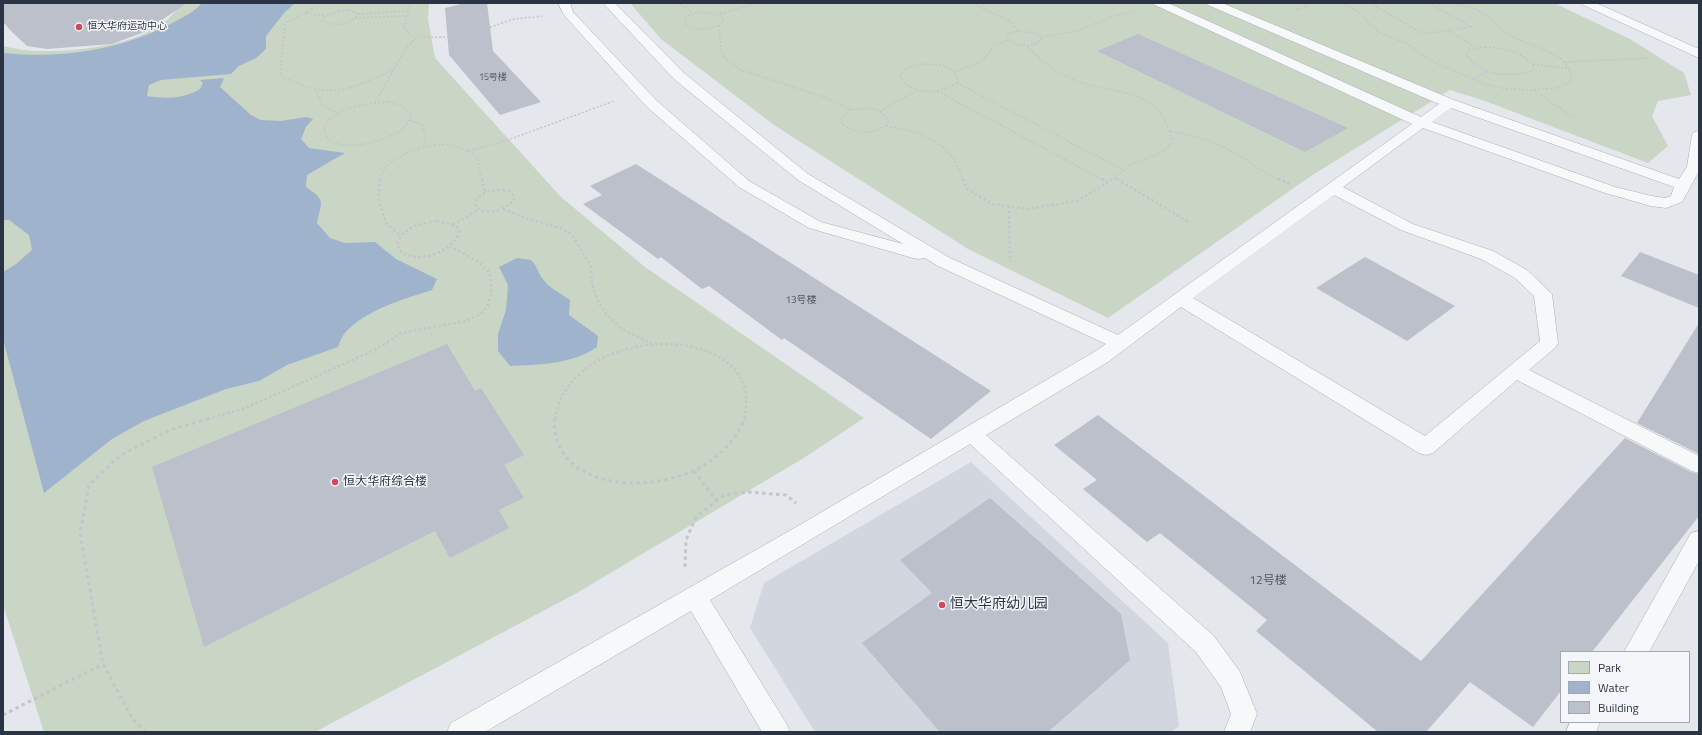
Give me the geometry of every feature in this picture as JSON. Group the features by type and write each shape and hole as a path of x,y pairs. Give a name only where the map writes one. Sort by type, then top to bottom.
{"lane":[{"path":"608,3 679,76 803,177 944,262 1119,343"},
{"path":"1212,3 1449,103 1683,185"},
{"path":"1587,3 1699,54"},
{"path":"1160,4 1422,123 1610,190 1651,201 1666,203 1677,199 1683,185 1694,167 1699,136"},
{"path":"565,6 568,13 651,102 744,184 815,225 944,262"},
{"path":"460,732 695,596 1101,357 1449,103"},
{"path":"1181,299 1426,447 1548,343 1543,294 1521,274 1487,255 1407,227 1327,192"},
{"path":"1515,371 1699,465"},
{"path":"971,433 1205,644 1231,680 1244,714 1237,732"},
{"path":"1637,651 1699,540"},
{"path":"695,596 777,732"},
{"path":"1579,732 1586,723"}],"path":[{"path":"318,3 311,10 285,23 283,29 285,41 281,59 280,75 294,83 315,90 335,90 364,84 395,68"},
{"path":"410,3 404,27 410,35 424,38 445,37 474,32 501,25 508,21 527,19 565,6"},
{"path":"676,3 691,10 691,14"},
{"path":"720,14 724,20 719,25 700,29 688,27 683,22 684,19 691,14 703,12 720,14 756,3"},
{"path":"972,3 1011,22 1020,31"},
{"path":"1294,10 1304,8 1307,6 1306,3"},
{"path":"1342,3 1359,13 1380,33 1407,44 1431,61 1474,79 1507,89 1533,90 1558,88 1572,81 1574,75 1572,70 1556,55 1510,34 1478,10 1451,3"},
{"path":"1379,3 1372,4 1423,34 1472,27 1429,3"},
{"path":"1008,40 1007,38 1010,33 1020,31 1035,33 1041,37 1076,31 1111,17 1160,4"},
{"path":"305,13 325,16 333,12 344,10 353,11 358,14 408,11"},
{"path":"325,16 323,19 325,23 334,24 346,23 355,18 358,14"},
{"path":"355,18 406,16"},
{"path":"719,25 721,51 727,60 741,70 827,98 850,110"},
{"path":"1449,30 1477,48"},
{"path":"375,103 405,49 417,36"},
{"path":"955,72 982,61 987,57 994,45 1008,40 1016,44 1027,46 1040,42 1041,37"},
{"path":"886,126 888,122 887,118 879,111 865,108 850,110 845,113 841,120 842,124 846,128 859,132 881,129 886,126 909,130 939,143 953,158 967,189 992,204 1028,209 1077,201 1115,178 1132,164 1160,153 1172,142 1163,118 1151,102 1135,96 1070,78 1049,69 1035,57 1027,46"},
{"path":"1533,64 1533,71 1520,75 1504,74 1487,70 1471,62 1467,57 1467,53 1470,50 1485,47 1507,50 1526,58 1533,64 1572,70"},
{"path":"1564,62 1649,58"},
{"path":"919,64 929,64 947,67 955,72 958,79 957,83 945,90 918,90 903,83 900,79 900,74 904,70 919,64"},
{"path":"1474,79 1487,70"},
{"path":"957,83 1125,171"},
{"path":"315,90 320,101 328,110 338,114"},
{"path":"879,111 918,90"},
{"path":"937,91 1107,182"},
{"path":"468,152 512,139 641,92"},
{"path":"389,102 400,105 408,109 412,115 410,120 403,129 392,136 364,144 338,143 329,139 324,134 324,127 329,120 338,114 355,107 375,103 389,102"},
{"path":"410,120 422,125 426,138 423,147"},
{"path":"1169,131 1196,136 1215,143 1230,150 1266,174 1327,192"},
{"path":"400,236 386,223 378,198 380,177 390,162 402,154 423,147 441,144 453,145 468,152 476,157 485,193"},
{"path":"1115,178 1190,223"},
{"path":"453,225 479,209 490,211 503,209 514,200 512,193 509,191 497,190 485,193 480,196 475,203 479,209"},
{"path":"1009,206 1012,293"},
{"path":"503,209 562,229 572,235 592,266 592,284 597,299 605,313 622,329 651,344"},
{"path":"426,222 446,222 453,225 458,229 460,235 451,247 428,256 411,256 404,254 399,250 397,245 400,236 416,225 426,222"},
{"path":"146,732 134,720 103,664 80,533 89,485 121,455 172,429 245,408 377,348 402,332 462,322 480,315 488,306 492,295 493,282 487,269 476,257 451,247"},
{"path":"651,344 682,344 709,351 730,365 744,384 748,407 740,430 722,453 694,471 662,481 629,484 598,478 573,465 558,446 553,424 558,401 572,381 593,363 621,350 651,344"},
{"path":"694,471 717,501"},
{"path":"695,596 684,564 686,540 696,516 724,496 748,492 786,495 819,523"},
{"path":"3,715 103,664"}],"shaded area":[{"name":"恒大华府幼儿园","path":"971,462 1168,643 1179,726 1171,732 815,732 750,628 764,583"}],"green space":[{"path":"181,3 429,3 428,19 435,58 561,197 645,267 864,418 802,459 575,594 315,732 44,732 3,605 3,46 36,51 52,51 108,45 144,34 172,15"},
{"path":"630,3 1554,3 1630,39 1684,73 1691,95 1658,101 1652,116 1668,146 1648,163 1485,101 1450,90 1311,176 1108,318 968,249 774,125 661,39"}],"water":[{"path":"202,3 295,3 284,13 266,36 266,49 256,58 239,66 231,74 161,80 149,85 147,96 167,98 188,95 200,89 203,83 200,80 224,78 220,87 251,115 261,120 281,121 306,117 313,119 306,127 301,139 309,148 345,153 307,175 306,187 320,198 321,202 317,223 330,238 345,243 375,242 396,259 437,279 432,290 386,306 363,318 345,333 338,347 287,365 259,381 226,389 144,421 112,439 44,493 3,339 3,272 16,264 32,250 29,235 9,220 3,220 3,53 47,55 113,46 154,32 185,16"},
{"path":"517,258 531,260 545,282 551,288 570,300 569,315 598,336 597,347 588,353 566,360 544,364 510,366 498,351 498,334 506,310 508,285 499,267"}],"building":[{"name":"恒大华府运动中心","path":"3,3 187,3 144,32 112,44 47,49 27,46 12,32 3,22"},
{"path":"465,3 487,3 493,51 541,102 500,115 449,55 445,8"},
{"path":"1138,34 1348,128 1305,152 1097,51"},
{"path":"636,164 991,391 931,439 784,338 782,340 709,286 702,289 661,257 658,259 583,204 602,195 590,186"},
{"path":"1640,252 1699,275 1699,308 1621,276"},
{"path":"1365,257 1455,306 1407,341 1316,288"},
{"path":"1699,323 1699,454 1637,423"},
{"name":"恒大华府综合楼","path":"447,344 475,391 481,388 524,455 504,465 524,498 499,510 509,528 450,558 435,531 204,647 152,467"},
{"path":"1098,415 1421,661 1625,438 1691,472 1699,474 1699,516 1593,651 1560,651 1560,692 1533,727 1470,682 1426,732 1378,732 1256,631 1267,620 1160,533 1147,542 1083,489 1097,480 1054,445"},
{"path":"990,498 1121,614 1130,660 1048,732 940,732 862,643 932,593 900,560"}],"place":[{"name":"恒大华府运动中心","path":"79,27"},
{"name":"恒大华府综合楼","path":"335,482"},
{"name":"恒大华府幼儿园","path":"942,605"}]}
